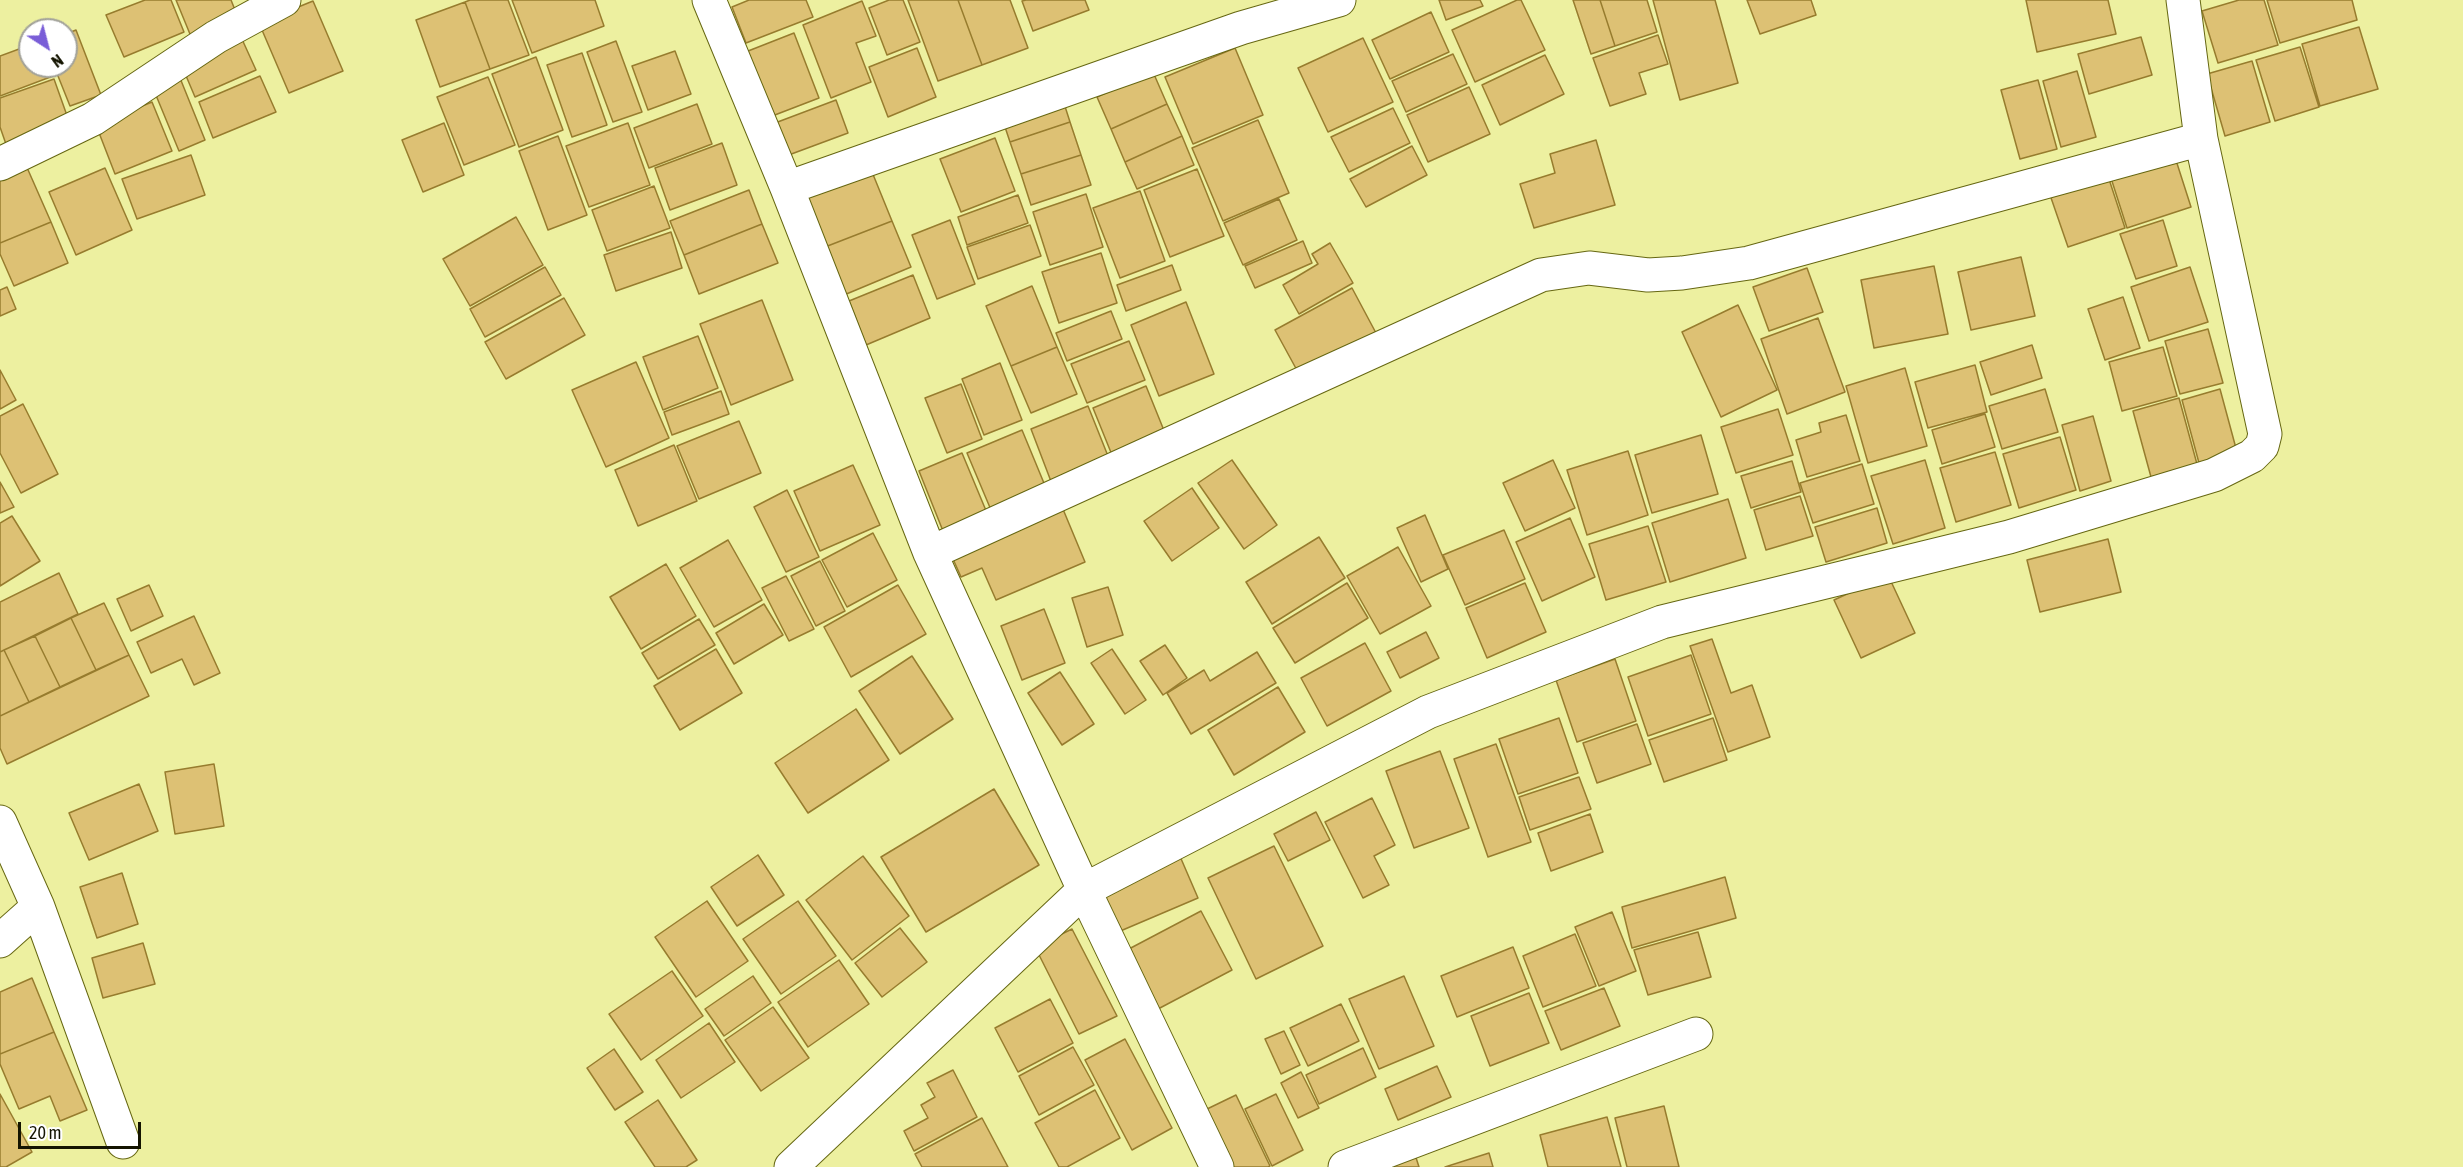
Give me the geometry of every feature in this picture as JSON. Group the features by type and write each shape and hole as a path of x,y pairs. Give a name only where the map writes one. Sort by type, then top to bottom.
{"street":[{"path":"0,164 93,119 216,37 284,0"},
{"path":"709,0 787,188 930,553 1084,890 1217,1167"},
{"path":"787,188 1241,28 1339,0"},
{"path":"791,1167 1084,890 1428,712 1662,622 2009,537 2214,475 2252,456 2262,446 2265,434 2201,139 2183,0"},
{"path":"930,553 1541,275 1589,268 1648,275 1682,273 1749,263 2201,139"},
{"path":"0,822 38,907 123,1142"},
{"path":"0,941 38,907"},
{"path":"1345,1167 1696,1034"}],"building":[{"path":"145,0 171,0 184,32 124,57 106,15"},
{"path":"176,0 231,0 239,20 192,39"},
{"path":"508,0 529,55 490,69 465,2"},
{"path":"512,0 595,0 604,26 532,53"},
{"path":"749,0 806,0 813,17 746,43 732,7"},
{"path":"889,0 903,0 920,42 887,55 869,8"},
{"path":"908,0 958,0 982,65 938,81"},
{"path":"958,0 1010,0 1028,48 982,65"},
{"path":"1085,0 1089,10 1033,31 1022,1"},
{"path":"1439,0 1480,0 1483,6 1446,20"},
{"path":"1521,0 1545,50 1475,82 1452,30"},
{"path":"1573,0 1600,0 1615,46 1591,54"},
{"path":"1600,0 1647,0 1657,32 1615,46"},
{"path":"1653,0 1715,0 1738,83 1680,100"},
{"path":"1747,0 1811,0 1816,15 1760,34"},
{"path":"2026,0 2108,0 2116,34 2037,52"},
{"path":"2239,0 2264,0 2278,45 2218,63 2202,11"},
{"path":"2267,0 2352,0 2357,20 2280,43"},
{"path":"313,1 343,71 289,93 259,23"},
{"path":"862,1 876,36 856,43 871,82 831,98 803,25"},
{"path":"465,2 490,69 440,87 416,20"},
{"path":"1431,12 1449,52 1390,79 1372,40"},
{"path":"2359,27 2378,89 2320,106 2302,44"},
{"path":"794,33 819,98 767,118 743,53"},
{"path":"78,35 101,95 70,106 59,78 78,78"},
{"path":"1658,35 1668,64 1639,73 1646,94 1610,106 1593,58"},
{"path":"241,37 256,70 195,97 181,64"},
{"path":"2141,37 2152,75 2089,94 2078,54"},
{"path":"1363,38 1393,102 1328,132 1298,68"},
{"path":"616,41 642,112 613,122 587,52"},
{"path":"2300,47 2319,107 2275,121 2256,60"},
{"path":"917,48 936,97 888,117 869,67"},
{"path":"1235,48 1263,115 1193,144 1165,77"},
{"path":"18,49 18,78 48,78 0,96 0,56"},
{"path":"675,51 691,94 648,110 632,66"},
{"path":"582,53 607,125 572,137 547,65"},
{"path":"1453,54 1467,84 1406,112 1392,81"},
{"path":"1545,55 1564,94 1500,125 1482,85"},
{"path":"536,57 563,130 519,147 492,74"},
{"path":"2252,61 2270,122 2225,136 2207,74"},
{"path":"2077,71 2096,137 2061,147 2043,81"},
{"path":"1153,72 1167,104 1111,129 1097,97"},
{"path":"260,76 276,112 213,138 199,102"},
{"path":"488,77 515,145 464,165 437,97"},
{"path":"180,78 205,140 179,151 153,88"},
{"path":"54,79 70,124 7,147 0,127 0,98"},
{"path":"2038,80 2057,149 2020,159 2001,90"},
{"path":"1469,87 1490,134 1428,162 1407,115"},
{"path":"1062,97 1070,122 1010,142 1002,118"},
{"path":"836,100 848,133 786,156 775,123"},
{"path":"152,102 172,151 115,174 96,125"},
{"path":"697,104 712,144 649,168 634,128"},
{"path":"1167,104 1182,136 1125,162 1111,129"},
{"path":"1393,108 1410,143 1349,172 1331,137"},
{"path":"1258,120 1289,193 1223,221 1192,148"},
{"path":"1070,122 1081,155 1021,174 1010,142"},
{"path":"444,123 464,175 423,192 402,140"},
{"path":"628,123 650,185 589,207 566,146"},
{"path":"558,136 587,215 548,230 519,151"},
{"path":"1182,136 1194,165 1137,189 1125,162"},
{"path":"995,138 1015,191 961,212 940,159"},
{"path":"1596,140 1615,205 1534,228 1520,184 1555,173 1550,154"},
{"path":"722,143 737,185 670,210 655,168"},
{"path":"1412,146 1427,175 1366,207 1350,179"},
{"path":"2174,154 2191,207 2127,228 2110,175"},
{"path":"191,155 205,195 137,219 122,179"},
{"path":"1081,155 1091,185 1031,205 1021,174"},
{"path":"25,163 51,222 0,243 0,173"},
{"path":"870,167 892,221 825,247 804,194"},
{"path":"105,168 132,230 76,255 49,192"},
{"path":"1197,169 1224,236 1170,257 1144,190"},
{"path":"2107,173 2125,228 2068,247 2049,192"},
{"path":"654,186 670,228 607,251 592,210"},
{"path":"749,190 762,224 684,255 670,221"},
{"path":"1140,191 1165,261 1120,278 1093,208"},
{"path":"1086,194 1103,247 1050,265 1033,212"},
{"path":"1018,195 1028,223 967,245 958,217"},
{"path":"1279,199 1297,240 1243,265 1224,223"},
{"path":"516,217 543,265 470,306 443,259"},
{"path":"950,220 975,284 937,299 912,235"},
{"path":"2163,220 2177,266 2136,279 2120,234"},
{"path":"892,221 911,267 844,295 825,247"},
{"path":"51,222 68,263 14,286 0,254 0,243"},
{"path":"762,224 778,263 699,294 684,255"},
{"path":"1030,225 1041,256 978,279 967,247"},
{"path":"671,232 682,268 616,291 604,255"},
{"path":"1303,241 1312,263 1255,288 1245,266"},
{"path":"1330,243 1353,283 1299,314 1283,285 1318,264 1312,254"},
{"path":"1101,253 1117,303 1059,323 1042,272"},
{"path":"2021,257 2035,316 1971,330 1958,272"},
{"path":"1172,265 1181,290 1126,311 1117,285"},
{"path":"1934,266 1948,334 1874,348 1861,280"},
{"path":"545,267 561,295 485,337 470,309"},
{"path":"2190,267 2208,322 2149,341 2131,287"},
{"path":"1807,268 1823,312 1769,331 1753,287"},
{"path":"913,275 930,318 866,345 849,301"},
{"path":"1032,286 1057,347 1011,366 986,306"},
{"path":"7,287 16,309 0,316 0,290"},
{"path":"1352,288 1376,333 1299,374 1275,330"},
{"path":"2123,297 2140,348 2105,360 2088,309"},
{"path":"564,298 585,335 506,379 485,342"},
{"path":"762,300 793,380 731,405 700,324"},
{"path":"1186,302 1214,374 1159,396 1131,325"},
{"path":"1738,305 1777,390 1721,417 1682,332"},
{"path":"1111,311 1122,339 1067,361 1056,333"},
{"path":"1818,318 1845,392 1787,414 1761,339"},
{"path":"2208,329 2223,383 2180,394 2165,341"},
{"path":"698,336 718,388 663,410 643,357"},
{"path":"1129,341 1145,380 1087,403 1071,364"},
{"path":"2032,345 2042,378 1991,395 1980,362"},
{"path":"1057,347 1077,394 1031,413 1011,366"},
{"path":"2163,347 2177,396 2122,411 2109,362"},
{"path":"636,362 669,438 606,467 572,390"},
{"path":"1000,363 1022,420 984,435 962,379"},
{"path":"1975,365 1987,412 1928,428 1915,382"},
{"path":"1905,368 1927,446 1868,463 1846,386"},
{"path":"0,370 16,400 0,409"},
{"path":"961,384 982,439 947,453 925,398"},
{"path":"1146,386 1165,433 1112,455 1093,408"},
{"path":"2045,389 2058,432 2002,449 1989,406"},
{"path":"2220,389 2237,452 2199,463 2182,400"},
{"path":"721,391 729,414 672,435 664,412"},
{"path":"2179,398 2197,464 2151,477 2133,411"},
{"path":"23,404 58,474 21,493 0,453 0,416"},
{"path":"1088,406 1110,461 1052,484 1031,429"},
{"path":"1778,409 1793,455 1736,473 1721,427"},
{"path":"1985,414 1995,447 1942,464 1932,430"},
{"path":"1846,415 1860,461 1807,477 1796,440 1821,432 1819,423"},
{"path":"2093,416 2111,481 2080,491 2062,425"},
{"path":"739,421 761,473 699,499 677,446"},
{"path":"1022,430 1046,488 991,510 967,453"},
{"path":"1701,435 1718,494 1652,513 1635,455"},
{"path":"2060,437 2076,490 2019,508 2003,454"},
{"path":"674,445 697,501 638,526 615,470"},
{"path":"1628,451 1648,515 1587,535 1567,470"},
{"path":"1995,452 2011,505 1956,522 1940,468"},
{"path":"962,453 987,513 943,531 919,471"},
{"path":"1232,460 1277,525 1244,549 1198,483"},
{"path":"1553,460 1575,508 1525,531 1503,483"},
{"path":"1925,460 1945,528 1893,544 1871,476"},
{"path":"1792,461 1801,492 1751,508 1741,476"},
{"path":"1862,464 1874,504 1813,523 1800,483"},
{"path":"853,465 880,525 820,551 794,491"},
{"path":"0,482 14,507 0,513"},
{"path":"1192,488 1219,528 1172,561 1144,521"},
{"path":"787,490 819,557 786,572 754,507"},
{"path":"1800,496 1813,536 1766,550 1754,510"},
{"path":"1728,499 1746,558 1670,582 1652,523"},
{"path":"1060,502 1085,562 996,600 982,568 961,577 949,550"},
{"path":"1877,508 1887,543 1826,562 1815,527"},
{"path":"1425,515 1448,569 1421,582 1397,528"},
{"path":"12,516 40,561 0,586 0,523"},
{"path":"1570,518 1595,577 1542,601 1516,542"},
{"path":"1648,526 1666,582 1606,600 1589,544"},
{"path":"1504,530 1525,579 1465,605 1443,555"},
{"path":"873,533 897,580 847,607 822,560"},
{"path":"1319,537 1345,578 1272,624 1246,582"},
{"path":"2108,539 2121,592 2040,612 2027,560"},
{"path":"728,540 762,600 714,627 680,568"},
{"path":"1398,547 1431,606 1380,634 1347,576"},
{"path":"820,561 845,611 816,626 791,576"},
{"path":"666,564 696,616 641,649 610,597"},
{"path":"59,573 78,614 0,652 0,602"},
{"path":"1888,575 1915,633 1861,658 1834,600"},
{"path":"786,576 814,629 789,641 762,588"},
{"path":"1347,583 1368,618 1295,663 1273,628"},
{"path":"1525,583 1546,632 1487,658 1466,608"},
{"path":"149,585 163,616 131,631 117,599"},
{"path":"898,585 926,634 851,677 824,627"},
{"path":"1108,587 1123,635 1087,647 1072,598"},
{"path":"104,603 129,655 96,670 71,618"},
{"path":"764,604 783,635 734,664 716,633"},
{"path":"1044,609 1065,663 1022,680 1001,626"},
{"path":"194,616 220,673 194,685 182,659 151,673 137,642"},
{"path":"71,618 96,670 60,687 35,636"},
{"path":"699,619 715,645 658,679 642,653"},
{"path":"1426,632 1439,658 1400,678 1387,652"},
{"path":"35,636 60,687 29,702 4,650"},
{"path":"1712,639 1731,693 1752,685 1770,737 1728,752 1690,646"},
{"path":"1365,643 1391,691 1327,726 1301,678"},
{"path":"1165,645 1187,678 1163,695 1140,661"},
{"path":"716,649 742,693 680,730 654,686"},
{"path":"1112,649 1146,700 1125,714 1091,663"},
{"path":"4,650 29,702 0,716 0,652"},
{"path":"1257,652 1276,683 1191,734 1167,693 1204,670 1210,681"},
{"path":"129,655 149,696 7,764 0,748 0,716"},
{"path":"1691,655 1711,714 1648,736 1628,677"},
{"path":"912,656 953,719 900,754 859,691"},
{"path":"1615,659 1636,721 1577,742 1556,680"},
{"path":"1060,672 1094,724 1062,745 1028,693"},
{"path":"1278,687 1305,732 1234,775 1208,730"},
{"path":"856,709 889,760 808,813 775,763"},
{"path":"1559,718 1578,773 1518,794 1499,739"},
{"path":"1713,718 1727,760 1664,782 1649,740"},
{"path":"1637,724 1651,764 1597,783 1583,743"},
{"path":"1496,744 1531,842 1488,857 1454,759"},
{"path":"1440,751 1469,828 1414,848 1386,771"},
{"path":"214,764 224,826 175,834 165,772"},
{"path":"1579,777 1591,809 1530,830 1519,797"},
{"path":"139,784 158,831 89,860 69,813"},
{"path":"994,789 1039,865 926,932 881,857"},
{"path":"1372,798 1395,845 1374,856 1389,885 1363,898 1325,822"},
{"path":"1316,812 1330,840 1288,861 1274,834"},
{"path":"1590,814 1603,852 1551,871 1538,833"},
{"path":"1274,846 1323,946 1256,979 1208,878"},
{"path":"1179,854 1198,898 1111,935 1093,891"},
{"path":"758,855 784,895 737,926 711,887"},
{"path":"863,856 909,916 852,960 806,900"},
{"path":"122,873 138,924 97,938 80,887"},
{"path":"1725,877 1736,918 1632,948 1622,907"},
{"path":"707,901 748,961 696,997 655,937"},
{"path":"798,901 836,956 781,994 743,939"},
{"path":"1201,911 1232,970 1158,1009 1127,950"},
{"path":"1612,912 1636,971 1599,986 1575,927"},
{"path":"900,928 927,962 882,997 855,963"},
{"path":"1072,929 1117,1016 1079,1034 1035,947"},
{"path":"1698,932 1711,977 1648,995 1634,950"},
{"path":"1575,934 1596,986 1543,1007 1523,956"},
{"path":"143,943 155,984 103,998 92,958"},
{"path":"1513,947 1529,988 1457,1017 1441,976"},
{"path":"839,960 869,1004 808,1047 778,1002"},
{"path":"672,971 703,1016 641,1060 609,1014"},
{"path":"753,976 771,1003 724,1036 705,1009"},
{"path":"1404,976 1434,1046 1379,1069 1349,999"},
{"path":"32,978 54,1032 0,1054 0,992"},
{"path":"1604,988 1620,1026 1561,1050 1545,1011"},
{"path":"1529,993 1549,1043 1490,1066 1471,1016"},
{"path":"1050,999 1073,1043 1018,1072 995,1028"},
{"path":"1341,1004 1359,1041 1308,1066 1290,1028"},
{"path":"773,1007 809,1058 761,1091 725,1040"},
{"path":"709,1023 735,1062 681,1098 656,1060"},
{"path":"1284,1031 1300,1065 1281,1074 1265,1039"},
{"path":"54,1032 87,1110 60,1121 50,1096 19,1109 0,1064 0,1054"},
{"path":"1125,1039 1172,1128 1132,1150 1085,1060"},
{"path":"1073,1047 1094,1085 1039,1115 1019,1076"},
{"path":"1363,1048 1376,1077 1319,1104 1306,1075"},
{"path":"614,1049 643,1092 615,1110 587,1068"},
{"path":"1437,1066 1451,1097 1398,1120 1385,1089"},
{"path":"953,1070 977,1117 914,1151 904,1131 928,1118 921,1105 935,1097 927,1083"},
{"path":"1301,1072 1319,1108 1298,1118 1281,1083"},
{"path":"1095,1090 1120,1138 1067,1167 1059,1167 1035,1123"},
{"path":"0,1094 32,1152 6,1167 0,1167"},
{"path":"1276,1094 1303,1150 1272,1166 1245,1109"},
{"path":"1236,1095 1270,1166 1268,1167 1233,1167 1205,1110"},
{"path":"658,1100 697,1160 686,1167 655,1167 625,1122"},
{"path":"1664,1106 1679,1167 1627,1167 1615,1118"},
{"path":"1607,1117 1621,1167 1548,1167 1540,1135"},
{"path":"982,1118 1008,1167 922,1167 915,1154"},
{"path":"1412,1145 1419,1167 1387,1167"},
{"path":"1489,1153 1493,1167 1445,1167"}]}
